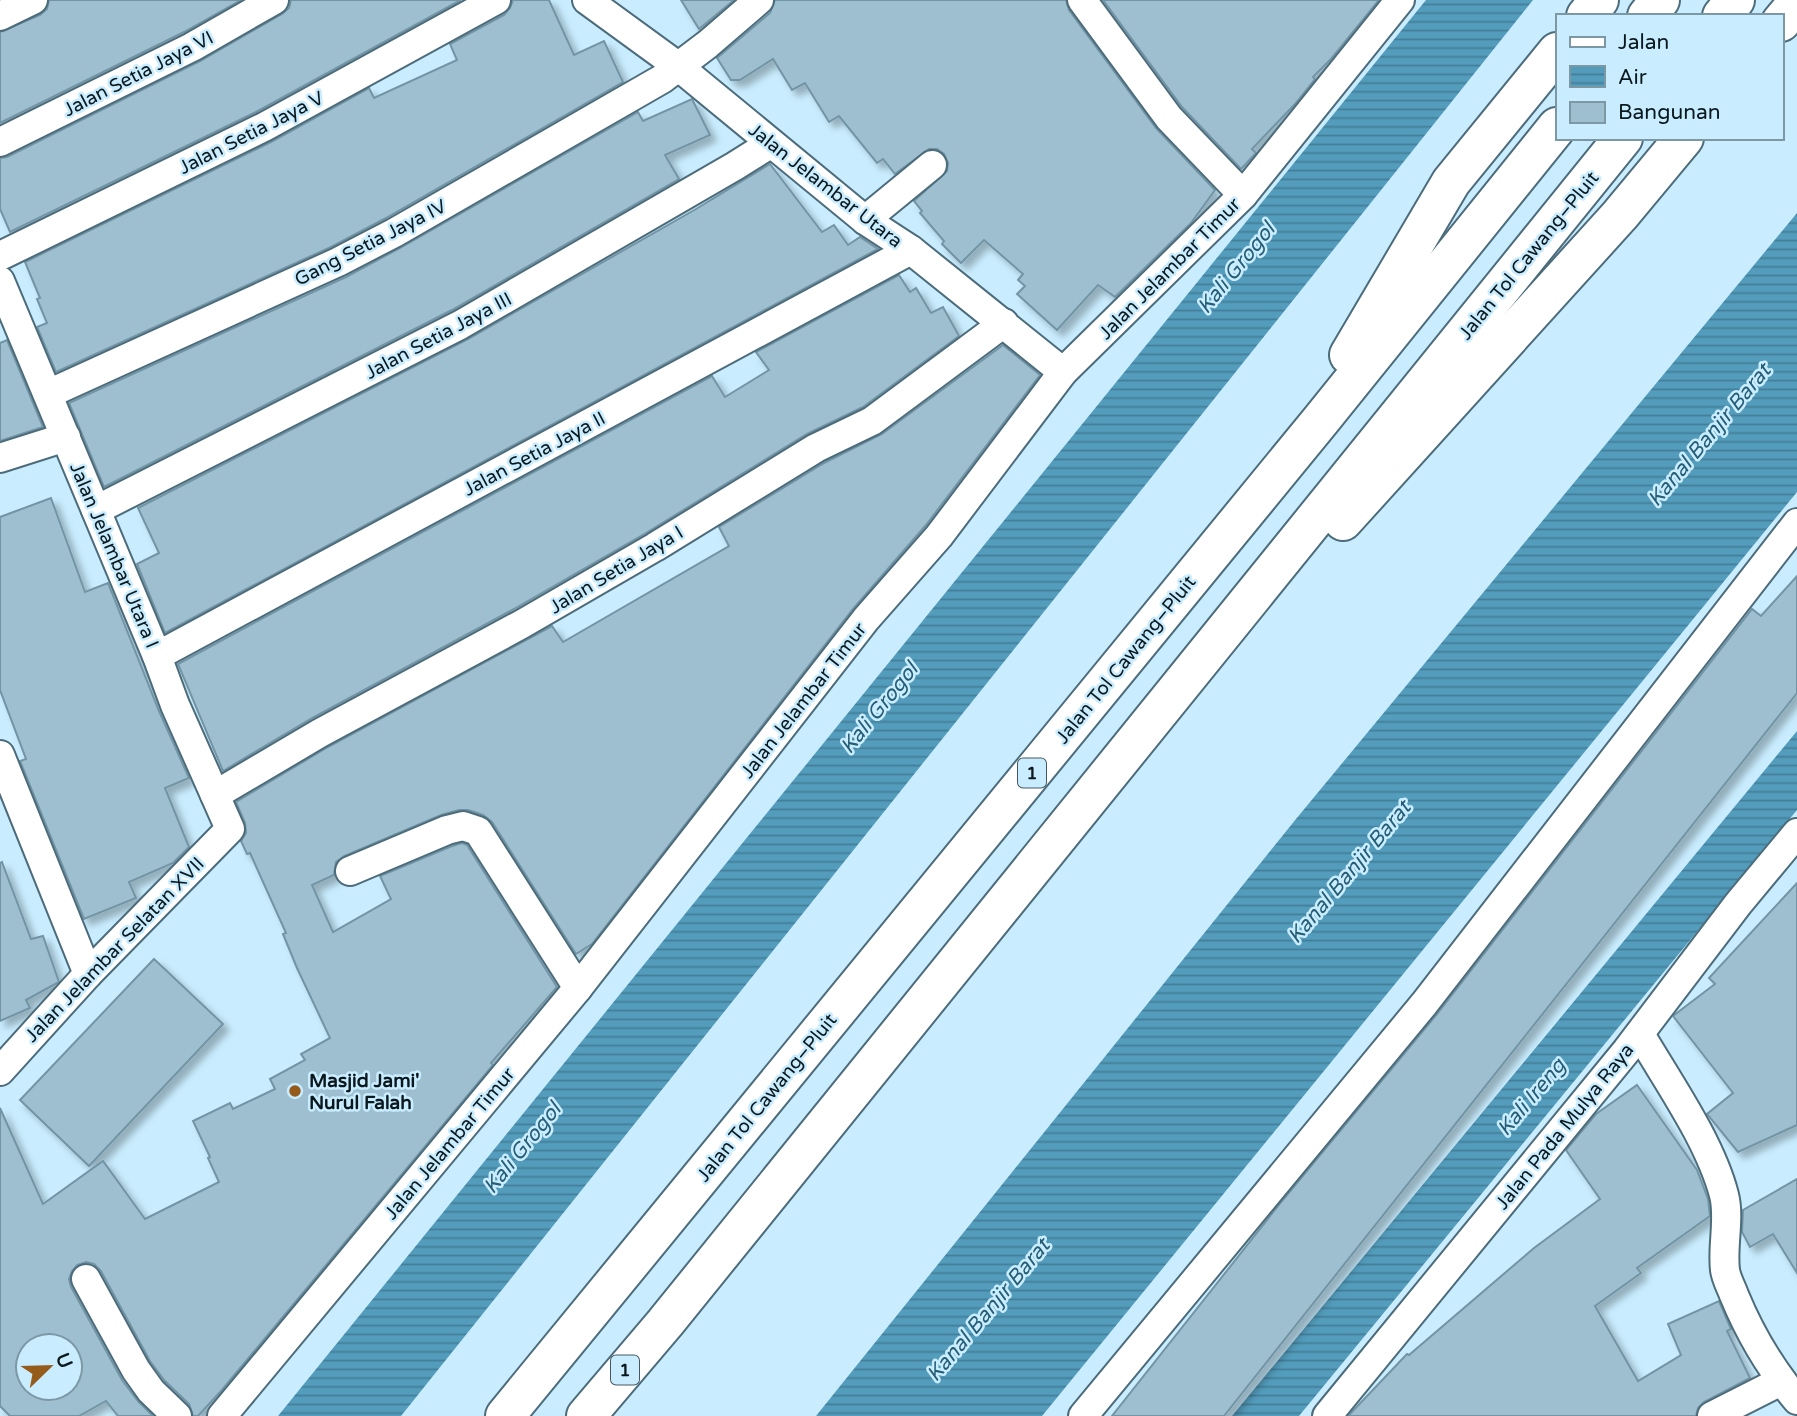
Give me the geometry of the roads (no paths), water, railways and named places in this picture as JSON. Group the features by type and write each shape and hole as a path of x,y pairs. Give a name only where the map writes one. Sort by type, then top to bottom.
{"highway":[{"path":"1588,14 1599,0"},
{"path":"1649,14 1660,0"},
{"path":"1724,14 1735,0"},
{"path":"1783,20 1797,3"},
{"path":"1321,420 1337,374 1451,182 1556,52"},
{"name":"Jalan Tol Cawang–Pluit","path":"505,1416 1321,420 1556,128"},
{"name":"Jalan Tol Cawang–Pluit","path":"586,1416 665,1323 1621,140"},
{"path":"1155,716 1264,610 1620,215 1682,140"},
{"path":"620,1416 643,1384 658,1352 665,1323"}],"street":[{"path":"0,16 33,0"},
{"name":"Jalan Setia Jaya VI","path":"0,142 192,47 274,0"},
{"name":"Jalan Setia Jaya V","path":"1,264 264,127 496,0"},
{"name":"Jalan Jelambar Utara","path":"587,0 679,67 865,220 911,250 1063,372"},
{"name":"Gang Setia Jaya IV","path":"48,394 367,247 679,67 759,0"},
{"path":"1082,0 1169,118 1243,195"},
{"name":"Jalan Jelambar Timur","path":"222,1416 578,988 866,619 939,536 1063,372 1243,195 1400,0"},
{"name":"Jalan Setia Jaya III","path":"96,510 460,325 770,144"},
{"path":"865,220 932,165"},
{"name":"Jalan Setia Jaya II","path":"157,656 911,250"},
{"name":"Jalan Jelambar Utara I","path":"1,264 48,394 157,656 174,705 230,829"},
{"name":"Jalan Setia Jaya I","path":"215,795 320,733 522,624 816,449 872,421 1004,323"},
{"path":"0,458 66,437"},
{"path":"1083,1416 1424,1004 1797,523"},
{"path":"0,755 88,974"},
{"path":"350,871 447,830 463,826 478,831 578,988"},
{"name":"Jalan Jelambar Selatan XVII","path":"0,1071 88,974 230,829"},
{"name":"Jalan Pada Mulya Raya","path":"1327,1416 1640,1034 1738,904 1797,833"},
{"path":"1640,1034 1717,1172 1725,1198 1725,1272 1752,1337 1789,1391 1712,1416"},
{"path":"86,1279 136,1370 151,1391 177,1416"}],"water":[{"name":"Kali Grogol","path":"1426,0 1533,0 401,1416 278,1416"},
{"name":"Kanal Banjir Barat","path":"1797,213 1797,492 1042,1416 816,1416 1296,819"},
{"name":"Kali Ireng","path":"1797,731 1797,810 1299,1416 1232,1416"}],"place":[{"name":"Masjid Jami' Nurul Falah","path":"295,1091"}]}
